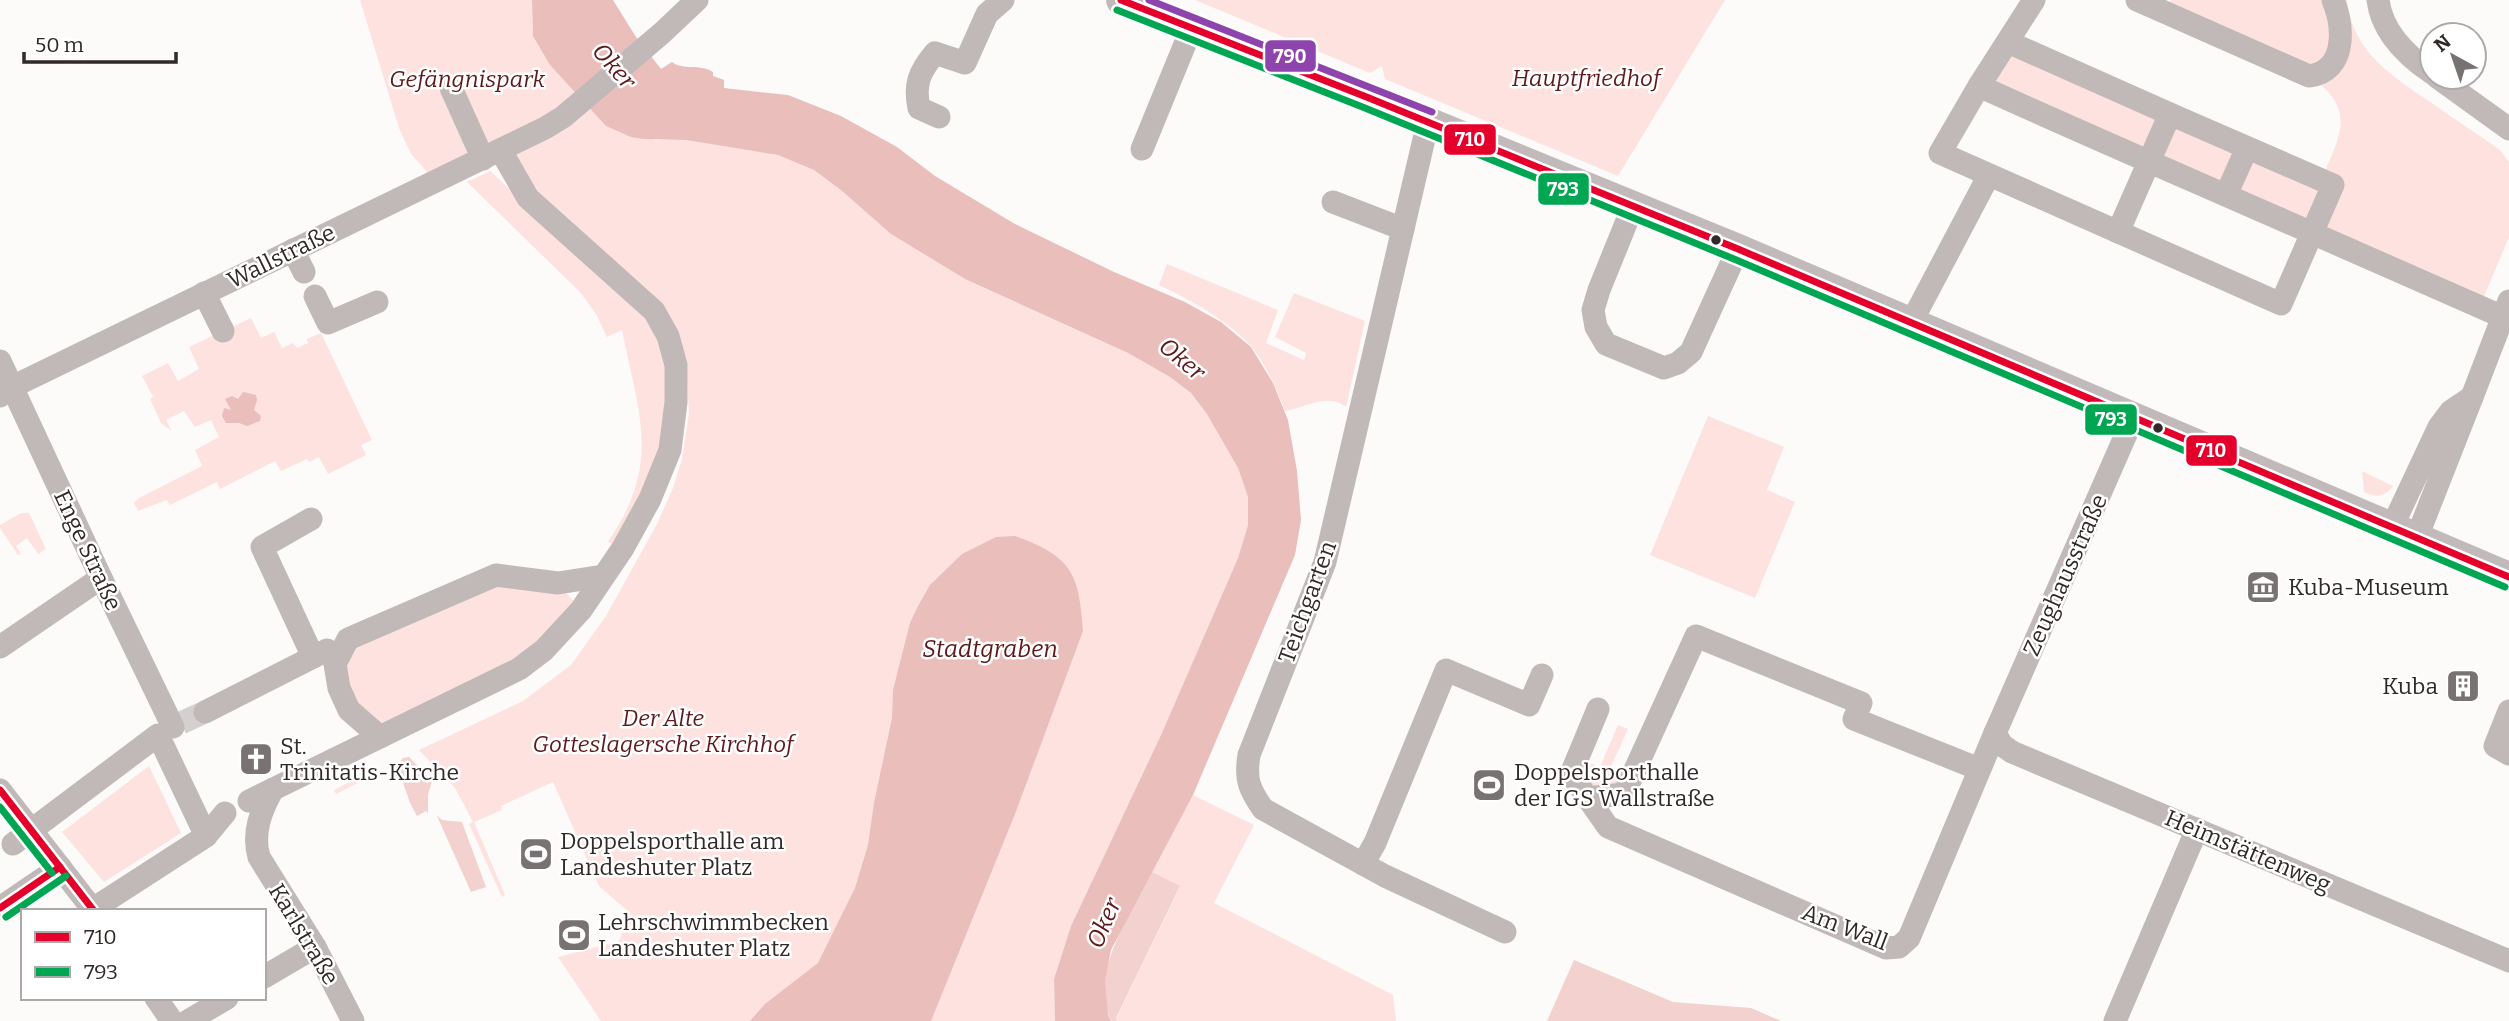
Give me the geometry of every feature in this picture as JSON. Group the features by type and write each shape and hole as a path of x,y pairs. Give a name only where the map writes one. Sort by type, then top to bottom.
{"main road":[{"path":"1121,0 1738,248 2509,577"}],"street":[{"name":"Wallstraße","path":"6,391 492,155 563,117 697,0"},
{"path":"939,117 919,108 915,91 925,65 935,53 965,63 987,14 1003,0"},
{"path":"2008,42 2333,186 2281,304 1940,153 1979,86 2034,0"},
{"path":"2137,0 2309,76 2321,75 2331,65 2340,49 2340,25 2333,0"},
{"path":"2378,0 2390,34 2418,64"},
{"path":"1142,149 1192,27"},
{"path":"1979,86 2312,233 2506,309 2472,397 2405,532"},
{"path":"249,801 519,669 544,650 581,610 623,548 650,499 670,450 676,401 676,365 668,336 654,311 528,198 492,155 451,88"},
{"path":"2457,91 2509,128"},
{"path":"2118,232 2170,114"},
{"name":"Teichgarten","path":"1428,122 1325,562 1249,755 1246,773 1251,792 1263,809 1363,864 1505,932"},
{"path":"2226,195 2247,148"},
{"path":"1912,321 1989,175"},
{"path":"1333,202 1403,229"},
{"path":"1633,206 1598,289 1592,310 1596,327 1606,344 1664,368 1678,363 1691,352 1738,248"},
{"path":"293,250 304,272"},
{"path":"204,293 223,331"},
{"path":"315,296 328,323 377,302"},
{"name":"Enge Straße","path":"0,361 6,391 101,578 169,724 206,836"},
{"name":"Zeughausstraße","path":"1995,733 2134,416"},
{"path":"311,519 262,547 313,657"},
{"path":"205,712 348,639 496,575 558,583 603,576"},
{"path":"0,647 101,578"},
{"path":"1598,709 1571,774 1587,797 1624,794 1696,636 1861,703 1854,719 1979,769"},
{"path":"348,639 335,664 338,688 349,710 380,737"},
{"path":"1363,864 1375,843 1446,670 1530,705 1542,675"},
{"path":"2509,711 2495,746 2509,754"},
{"path":"22,838 169,724"},
{"name":"Am Wall","path":"1587,797 1608,827 1886,947 1899,947 1909,938 1995,733"},
{"name":"Heimstättenweg","path":"1995,733 2002,745 2012,752 2509,961"},
{"name":"Karlstraße","path":"273,789 256,831 256,847 264,867 315,947 353,1021"},
{"path":"0,790 22,838 60,867 92,909"},
{"path":"95,909 206,836 225,813"},
{"path":"2115,1021 2197,829"},
{"path":"0,908 60,867"},
{"path":"266,976 315,947"},
{"path":"157,1000 172,1021"},
{"path":"188,1021 224,1000"}],"green space":[{"path":"360,0 532,0 533,36 654,140 686,140 778,155 814,170 891,234 965,279 1128,353 1170,377 1191,393 1207,413 1238,468 1248,497 1248,525 1238,558 1161,735 1071,926 1054,979 1055,1021 601,1021 558,957 619,941 630,913 599,886 553,782 474,822 505,895 502,897 469,824 473,822 455,788 419,750 523,701 571,665 606,616 657,524 673,488 682,459 689,413 686,360 654,311 676,402 623,548 608,542 625,513 635,487 641,463 642,439 635,389 622,330 607,337 596,314 580,292 467,182 490,171 613,285 501,151 435,181 411,154 399,128"},
{"name":"Hauptfriedhof","path":"1195,0 1725,0 1618,176 1385,79 1382,66 1370,73"},
{"path":"2171,0 2347,0 2357,35 2377,62 2404,84 2500,150 2509,162 2509,237 2480,306 1979,86 2008,42 2321,180 2334,149 2340,124 2334,100 2324,88 2309,76 2166,13"},
{"path":"1167,264 1278,310 1266,343 1304,360 1306,353 1275,337 1294,293 1365,321 1346,407 1332,401 1324,401 1285,411 1264,365 1236,331 1159,285"},
{"path":"251,318 261,338 274,332 282,348 293,343 297,348 308,343 307,339 321,333 372,440 361,445 366,455 328,474 319,457 309,462 307,459 281,471 275,461 220,489 217,482 170,505 167,500 138,511 134,503 139,498 202,466 195,450 219,437 211,420 195,427 184,411 166,420 172,431 161,423 150,399 153,397 142,376 168,363 178,381 199,369 189,347"},
{"path":"1708,416 1784,447 1767,490 1795,502 1755,598 1650,555"},
{"path":"2362,471 2393,486 2380,495 2364,492"},
{"path":"21,513 29,513 46,549 38,554 27,538 16,546 21,554 18,555 0,528 0,525"},
{"path":"496,575 558,583 581,610 564,630 380,737 339,688 348,639"},
{"path":"1618,725 1628,729 1609,771 1630,781 1587,798 1577,758 1600,767"},
{"path":"149,766 181,833 104,882 62,832"},
{"path":"375,769 377,773 336,794 334,790"},
{"path":"1193,795 1254,825 1214,903 1393,995 1396,1021 1117,1021 1180,887 1152,872"}],"shaded area":[{"path":"409,757 432,781 428,795 428,813 426,811 417,816 397,765 403,758"},
{"path":"437,816 442,820 462,822 486,887 471,892"},
{"path":"1152,872 1180,886 1116,1018 1117,1021 1111,1021 1105,1003 1108,964 1124,925"},
{"path":"1574,960 1673,1002 1751,1008 1781,1021 1547,1021"}],"water":[{"name":"Oker","path":"532,0 613,0 636,37 661,69 672,62 708,69 713,72 713,76 724,80 724,88 788,95 841,116 897,147 935,176 1015,224 1114,272 1185,302 1221,322 1251,347 1273,383 1288,420 1297,471 1301,520 1295,555 1193,795 1111,950 1105,981 1111,1021 1055,1021 1054,979 1071,926 1161,735 1238,558 1248,525 1248,497 1238,468 1207,414 1191,393 1170,377 1128,353 965,279 891,234 814,170 778,155 686,140 631,137 606,126 550,65 533,36"},
{"path":"243,392 256,395 254,410 261,416 260,421 247,426 226,423 222,416 224,408 231,410 225,399 232,396 238,399"},
{"name":"Stadtgraben","path":"1015,536 1049,552 1069,570 1079,595 1083,631 1015,814 931,1021 750,1021 765,1004 818,963 855,888 868,845 892,718 893,690 910,623 918,606 930,585 962,554 996,537"}],"tunnel":[{"path":"181,723 205,712"}],"transit line":[{"name":"710","path":"1121,0 1738,249 2509,577"},
{"name":"790","path":"1149,0 1432,112"},
{"name":"793","path":"1117,10 1734,259 2505,587"},
{"name":"710","path":"0,790 92,909"},
{"name":"793","path":"0,807 52,873"},
{"name":"710","path":"0,908 60,867"},
{"name":"793","path":"6,917 66,876"}],"place":[{"name":"Kuba-Museum","path":"2263,587"},
{"name":"Kuba","path":"2463,686"},
{"name":"St. Trinitatis-Kirche","path":"256,759"},
{"name":"Doppelsporthalle der IGS Wallstraße","path":"1489,785"},
{"name":"Doppelsporthalle am Landeshuter Platz","path":"536,854"},
{"name":"Lehrschwimmbecken Landeshuter Platz","path":"574,935"}],"park label":[{"name":"Gefängnispark","path":"467,79"},
{"name":"Der Alte Gotteslagersche Kirchhof","path":"663,731"}]}
